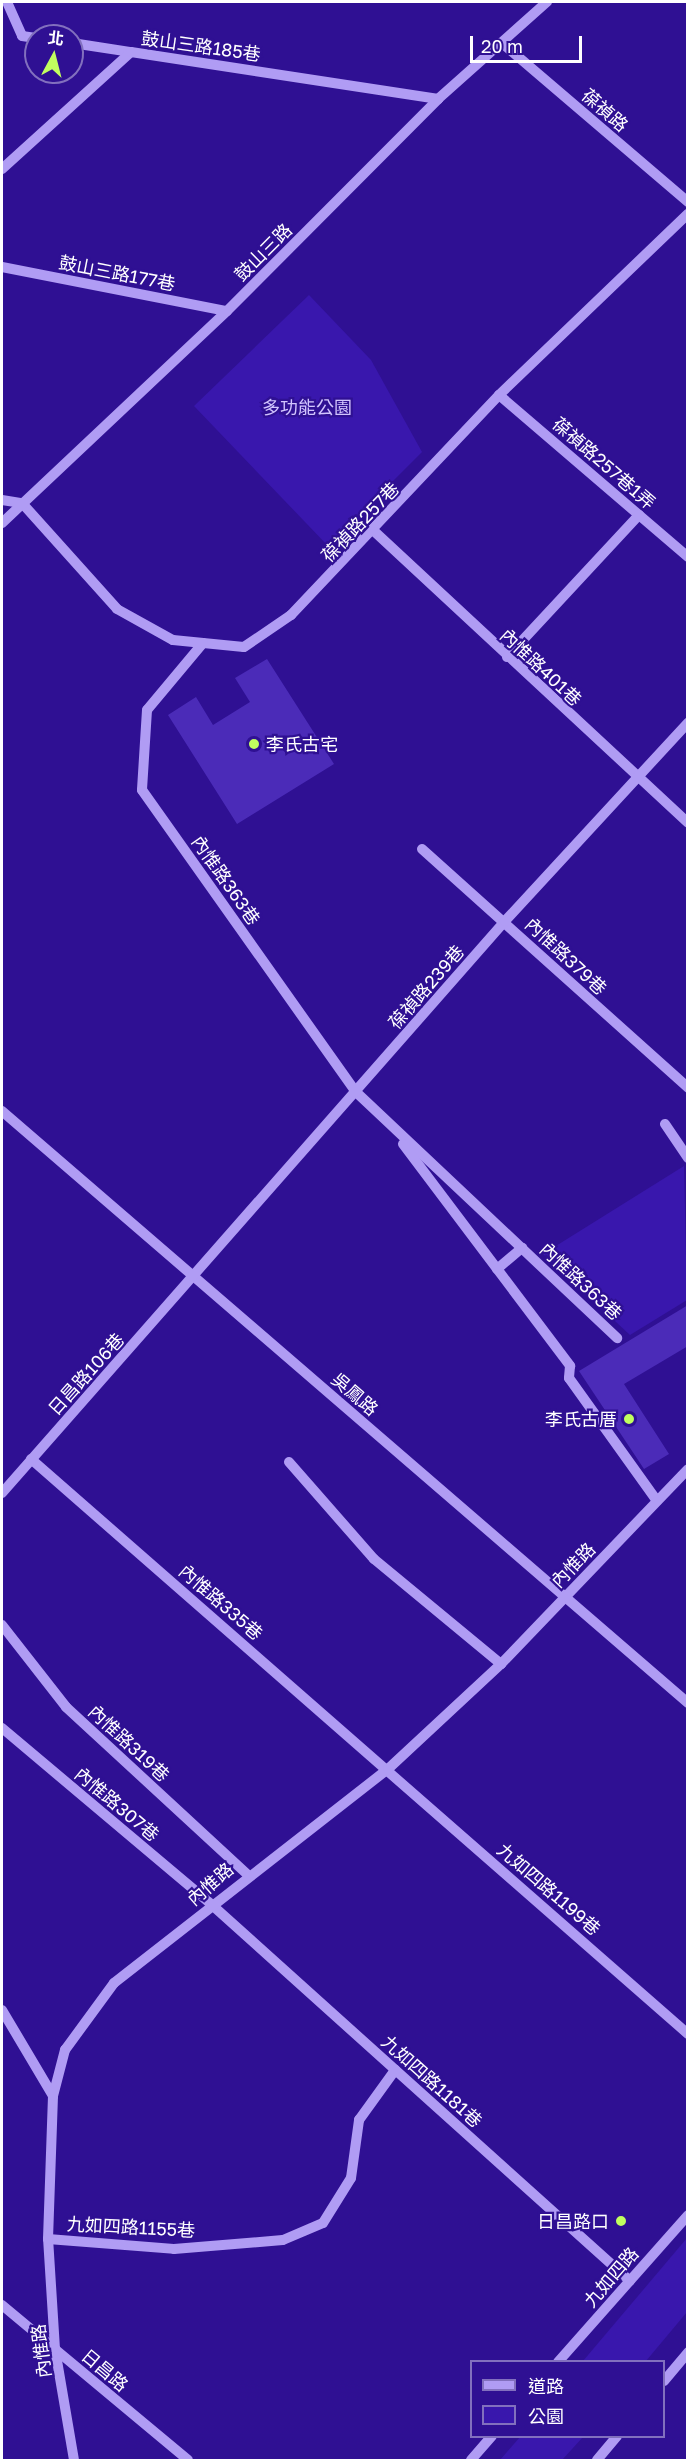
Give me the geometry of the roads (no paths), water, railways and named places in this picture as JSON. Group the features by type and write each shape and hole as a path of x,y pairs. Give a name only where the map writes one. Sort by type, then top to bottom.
{"street":[{"path":"7,2 24,36"},
{"name":"鼓山三路","path":"2,523 227,311 438,99 546,2"},
{"name":"葆禎路","path":"501,43 687,202"},
{"path":"84,45 131,52"},
{"name":"鼓山三路185巷","path":"2,169 131,52 438,99"},
{"name":"葆禎路257巷","path":"22,503 117,609 173,640 244,647 291,615 375,532 499,395 687,214"},
{"name":"鼓山三路177巷","path":"2,267 227,311"},
{"name":"葆禎路257巷1弄","path":"499,395 687,557"},
{"path":"2,500 22,503"},
{"path":"507,657 639,515"},
{"name":"內惟路401巷","path":"375,532 636,779 687,823"},
{"name":"內惟路363巷","path":"203,643 147,710 142,790 356,1092 617,1338"},
{"name":"葆禎路239巷","path":"195,1277 505,921 687,723"},
{"name":"內惟路379巷","path":"422,849 505,921 687,1088"},
{"name":"吳鳳路","path":"2,1111 687,1703"},
{"name":"內惟路363巷","path":"386,1121 570,1366 569,1378 657,1501"},
{"path":"665,1124 687,1158"},
{"name":"內惟路363巷","path":"497,1269 522,1248"},
{"name":"日昌路106巷","path":"2,1493 195,1277"},
{"name":"內惟路335巷","path":"31,1460 388,1769"},
{"path":"289,1462 374,1559 501,1664"},
{"name":"內惟路","path":"74,2460 55,2349 48,2239 53,2096 65,2050 114,1983 247,1874 388,1769 501,1664 687,1469"},
{"name":"內惟路319巷","path":"2,1625 66,1707 247,1874"},
{"name":"內惟路307巷","path":"2,1728 212,1905"},
{"name":"九如四路1199巷","path":"388,1769 687,2034"},
{"name":"九如四路1181巷","path":"212,1905 630,2281"},
{"path":"2,2010 53,2096"},
{"name":"九如四路1155巷","path":"48,2239 174,2249 283,2240 323,2223 351,2178 359,2120 395,2070"},
{"name":"九如四路","path":"559,2360 687,2215"},
{"name":"日昌路","path":"2,2305 188,2460"},
{"path":"665,2379 687,2352"},
{"path":"471,2460 490,2438"},
{"path":"597,2460 615,2438"}],"place":[{"name":"李氏古宅","path":"254,744"},
{"name":"李氏古厝","path":"629,1419"},
{"name":"日昌路口","path":"621,2221"}],"park label":[{"name":"多功能公園","path":"307,407"}]}
